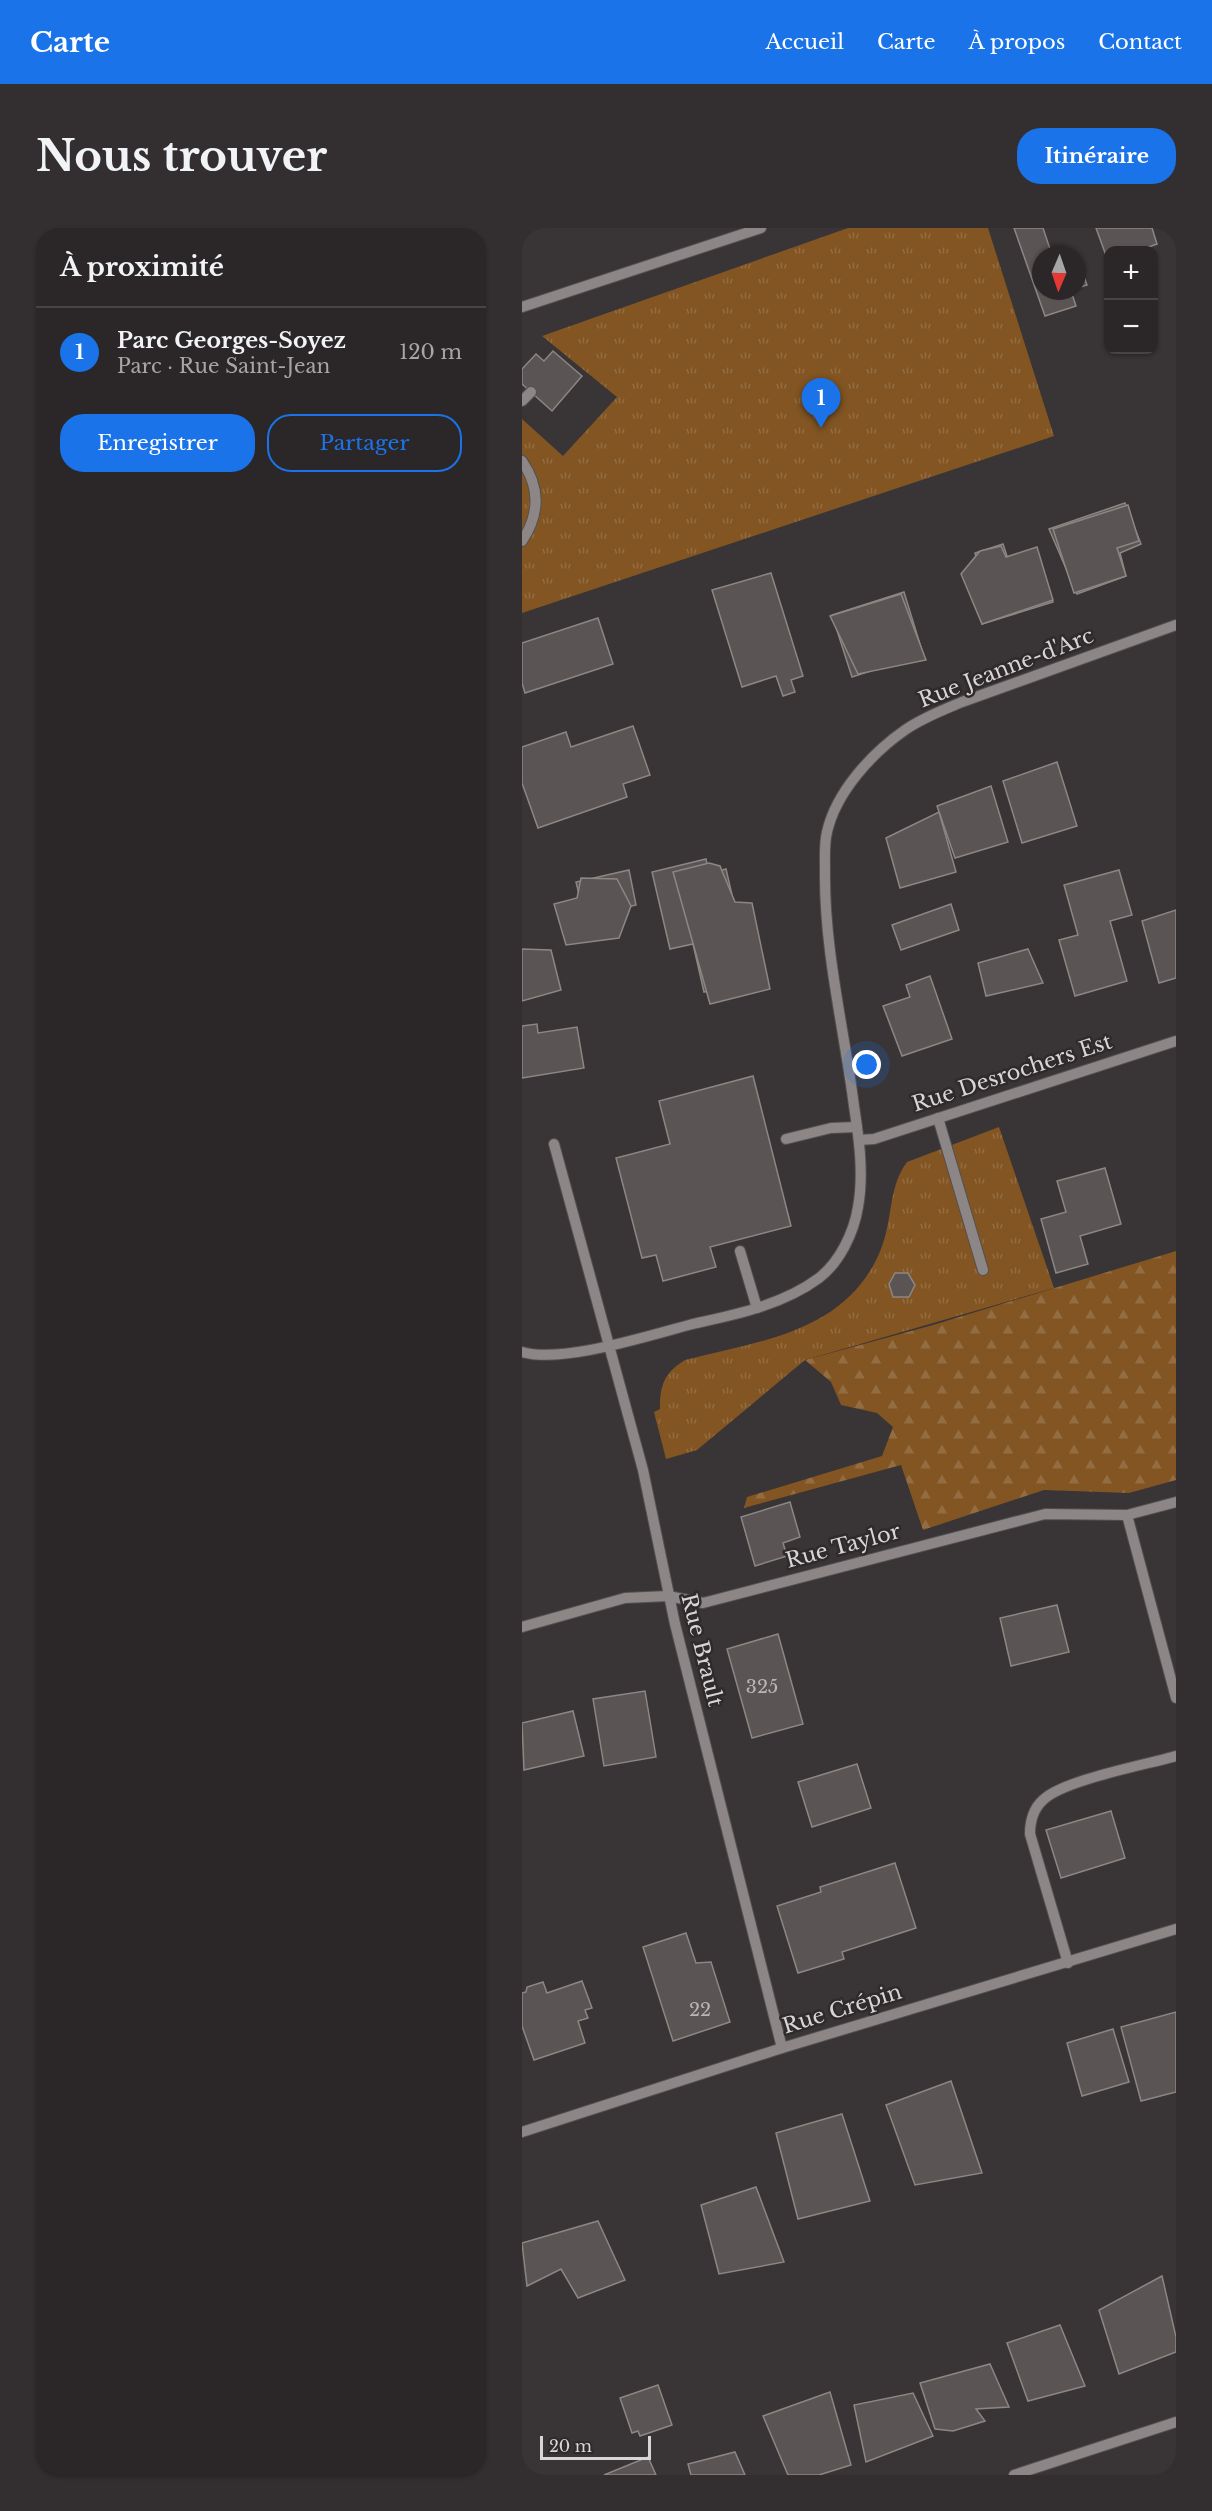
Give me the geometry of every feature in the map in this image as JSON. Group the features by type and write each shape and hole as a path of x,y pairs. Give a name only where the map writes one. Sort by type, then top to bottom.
{"street":[{"path":"522,307 761,228"},
{"path":"522,401 531,392"},
{"path":"522,461 529,472 536,499 535,514 522,540"},
{"name":"Rue Jeanne-d'Arc","path":"607,1345 757,1308 786,1297 820,1277 841,1253 858,1208 859,1140 831,958 825,882 826,832 835,809 851,785 881,750 905,730 929,717 962,702 1176,625"},
{"name":"Rue Desrochers Est","path":"859,1140 874,1139 1176,1041"},
{"path":"938,1118 983,1270"},
{"path":"786,1139 831,1128 857,1127"},
{"name":"Rue Brault","path":"554,1144 607,1345 643,1470 668,1596 782,2048"},
{"path":"740,1251 757,1308"},
{"path":"522,1352 551,1356 607,1345"},
{"name":"Rue Taylor","path":"522,1627 625,1598 668,1596 703,1603 1045,1514 1127,1515 1176,1503"},
{"path":"1127,1515 1176,1698"},
{"path":"1068,1962 1030,1834 1030,1822 1034,1812 1043,1800 1063,1788 1176,1756"},
{"name":"Rue Crépin","path":"522,2132 782,2048 1176,1929"},
{"path":"1014,2475 1176,2422"}],"green space":[{"path":"848,228 988,228 1054,436 522,613 522,419 563,456 617,397 542,336"},
{"path":"999,1127 1054,1288 805,1360 697,1450 666,1459 654,1412 660,1409 662,1386 672,1370 685,1360 743,1346 799,1328 824,1316 847,1299 866,1277 881,1249 897,1182 907,1162"},
{"path":"1176,1251 1176,1480 1129,1493 1044,1490 923,1530 901,1465 744,1508 747,1497 882,1456 893,1427 877,1413 841,1405 831,1382 805,1360 933,1325"}],"building":[{"path":"1014,228 1043,228 1049,246 1032,246 1032,279"},
{"path":"1096,228 1152,228 1157,244 1104,246 1104,250"},
{"path":"1039,300 1074,300 1076,306 1045,316"},
{"path":"553,351 582,376 552,411 522,384 522,369 536,354 544,361"},
{"path":"1125,503 1141,544 1120,553 1126,576 1077,594 1049,529"},
{"path":"1128,505 1139,541 1117,548 1126,576 1074,593 1053,529"},
{"path":"1003,544 1008,559 1037,551 1053,602 982,624 966,573 979,569 975,553"},
{"path":"1001,546 1006,557 1037,547 1053,600 982,624 961,574 980,551"},
{"path":"771,573 803,676 791,680 795,692 783,696 776,676 742,687 712,590"},
{"path":"904,592 923,654 852,677 832,615"},
{"path":"901,594 926,660 858,674 830,616"},
{"path":"598,618 613,664 525,693 522,683 522,643"},
{"path":"633,726 650,775 623,784 627,797 538,828 522,783 522,747 566,732 571,747"},
{"path":"1057,762 1077,826 1022,843 1003,781"},
{"path":"991,786 1008,842 955,858 937,806"},
{"path":"939,812 956,872 900,888 886,838"},
{"path":"706,859 709,874 726,869 752,981 704,992 693,944 670,949 652,872"},
{"path":"709,863 720,866 735,902 752,903 770,989 710,1004 673,872"},
{"path":"629,870 636,905 610,911 615,933 566,943 557,904 580,898 576,882"},
{"path":"1119,870 1132,915 1110,921 1127,981 1075,996 1059,940 1078,935 1064,885"},
{"path":"581,878 617,879 631,906 619,938 566,945 554,904 577,898"},
{"path":"951,904 959,930 901,950 892,925"},
{"path":"1176,910 1176,978 1159,983 1142,921"},
{"path":"522,949 551,950 561,990 522,1001"},
{"path":"1028,949 1043,983 986,996 978,963"},
{"path":"930,976 952,1039 902,1056 883,1006 910,997 906,985"},
{"path":"537,1024 538,1033 577,1027 584,1068 522,1078 522,1026"},
{"path":"753,1076 791,1226 710,1247 716,1267 663,1281 656,1255 642,1258 616,1158 670,1144 659,1101"},
{"path":"1105,1168 1121,1224 1080,1236 1088,1264 1056,1273 1041,1219 1066,1212 1057,1181"},
{"path":"895,1273 908,1273 915,1285 909,1297 893,1297 889,1284"},
{"path":"790,1502 800,1537 783,1543 787,1556 755,1566 741,1517"},
{"path":"1057,1605 1069,1652 1011,1666 1000,1618"},
{"path":"778,1634 803,1724 752,1738 727,1649"},
{"path":"645,1691 656,1757 604,1766 593,1699"},
{"path":"573,1711 584,1756 524,1770 522,1723"},
{"path":"857,1764 871,1808 812,1827 798,1782"},
{"path":"1111,1811 1125,1858 1061,1878 1046,1830"},
{"path":"895,1863 916,1928 842,1952 844,1959 798,1973 777,1906 821,1892 820,1887"},
{"path":"686,1933 696,1963 711,1962 730,2022 673,2041 643,1947"},
{"path":"582,1981 592,2008 585,2010 588,2018 578,2021 585,2043 534,2060 522,2026 522,1993 526,1992 527,1987 543,1982 547,1993"},
{"path":"1176,2012 1176,2092 1141,2101 1121,2027"},
{"path":"1113,2029 1129,2082 1082,2096 1067,2043"},
{"path":"951,2081 982,2173 915,2185 886,2105"},
{"path":"842,2114 870,2201 798,2219 776,2133"},
{"path":"756,2187 784,2262 719,2274 701,2205"},
{"path":"598,2221 625,2280 578,2298 561,2269 527,2286 522,2243"},
{"path":"1162,2276 1176,2337 1176,2352 1119,2374 1099,2310"},
{"path":"1060,2325 1085,2386 1028,2401 1007,2343"},
{"path":"990,2364 1009,2407 976,2409 985,2421 953,2431 935,2429 920,2383"},
{"path":"658,2385 672,2425 640,2436 638,2431 632,2433 620,2398"},
{"path":"830,2392 851,2465 819,2475 788,2475 763,2416"},
{"path":"913,2393 933,2436 866,2462 854,2405"},
{"path":"735,2452 745,2475 691,2475 688,2464"},
{"path":"648,2457 656,2475 604,2475"}],"place":[{"name":"Parc Georges-Soyez","path":"821,428"}]}
